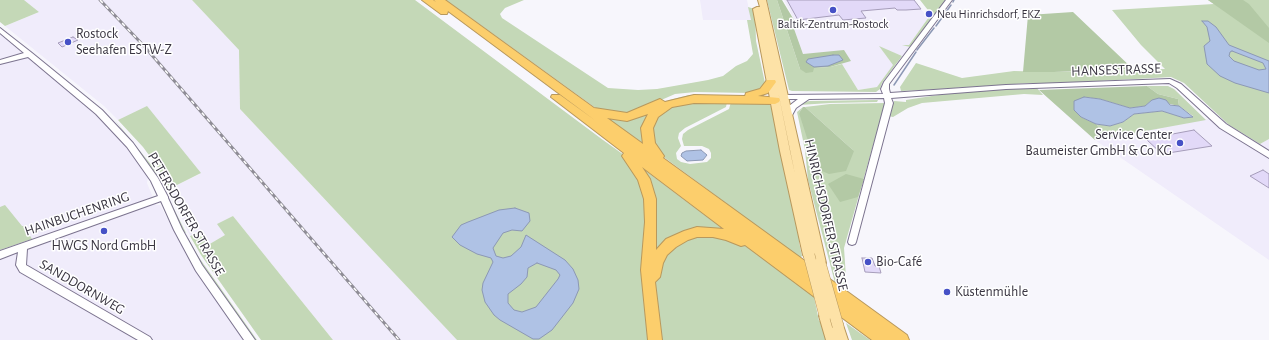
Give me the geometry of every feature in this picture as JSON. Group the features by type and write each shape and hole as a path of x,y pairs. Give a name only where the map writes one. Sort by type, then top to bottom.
{"highway":[{"path":"427,0 883,340"},
{"path":"439,0 902,340"},
{"path":"750,95 764,91 771,82"},
{"path":"584,107 610,116 627,117 639,114 666,100 683,95 750,95 777,97"},
{"path":"676,174 651,148 647,139 648,123 660,109 673,102 688,99 777,97"},
{"path":"609,136 637,167 644,179 650,199 651,222 648,270 655,340"},
{"path":"651,306 654,272 658,257 666,247 684,236 704,232 729,235 778,262"}],"main road":[{"path":"755,0 771,82 777,97"},
{"path":"762,0 777,97"},
{"name":"HINRICHSDORFER STRASSE","path":"777,97 788,115 803,192 820,262 842,340"},
{"name":"HINRICHSDORFER STRASSE","path":"777,97 809,256 832,340"}],"street":[{"path":"852,242 889,103 885,89 886,84 949,0"},
{"name":"PETERSDORFER STRASSE","path":"0,30 108,120 144,164 164,197 189,252 250,340"},
{"path":"0,62 30,54"},
{"name":"HANSESTRASSE","path":"777,97 887,96 957,90 1170,81 1179,86 1200,107 1223,126 1265,149 1269,155"},
{"path":"788,115 793,106 807,97"},
{"name":"HAINBUCHENRING","path":"0,255 164,197"},
{"name":"SANDDORNWEG","path":"23,247 21,265 23,269 147,340"}],"shaded area":[{"path":"24,0 192,0 239,50 240,109 457,340 333,340 233,216 225,235 208,245 199,233 190,236 169,189 200,174 147,107 118,120 104,106 5,26 39,12"},
{"path":"700,0 747,0 751,20 703,20"},
{"path":"784,0 914,0 928,18 909,45 903,45 910,47 902,56 880,47 893,65 877,87 858,90 842,64 844,62 851,61 844,51 803,54 793,26 797,25"},
{"path":"0,34 105,122 117,134 148,177 147,183 156,205 160,205 192,265 244,340 0,340"},
{"path":"1219,117 1260,144 1269,139 1269,260 1095,140"}],"green space":[{"path":"0,0 24,0 39,12 5,26 0,22"},
{"path":"192,0 415,0 624,155 634,168 647,199 650,340 457,340 240,109 239,50"},
{"path":"446,0 524,0 505,8 500,14 502,18 608,88 638,90 657,89 708,80 723,76 736,66 747,61 753,54 747,20 751,20 748,7 755,9 756,41 765,83 759,89 750,93 695,92 675,94 627,115 597,109"},
{"path":"767,0 777,0 800,69 830,67 842,64 858,90 877,87 893,65 879,46 902,56 882,83 880,89 876,92 789,90"},
{"path":"777,0 782,0 797,25 793,26 803,54 844,50 851,61 830,67 814,68 813,72 806,73 800,69"},
{"path":"920,0 946,0 910,47 902,45 909,45 931,14"},
{"path":"1208,0 1269,0 1269,139 1260,144 1229,125 1184,83 1171,77 1062,83 1030,83 901,91 900,87 916,63 962,78 1014,71 1054,72 1165,69 1141,45 1112,10 1214,4"},
{"path":"1208,0 1243,0 1249,4 1269,28 1269,43"},
{"path":"1073,12 1133,69 1023,72 1028,15"},
{"path":"1147,86 1168,86 1174,89 1206,120 1107,138 1096,124 1110,126 1123,122 1134,114 1162,111 1184,118 1193,116 1179,106 1178,99 1158,94"},
{"path":"1147,86 1158,94 1178,99 1179,106 1152,100 1145,106 1130,108 1100,99 1084,97 1081,117 1096,124 1107,138 1095,140 1039,90"},
{"path":"1036,87 1043,95 1024,94 922,103 908,108 893,117 888,116 894,101 906,102 906,100 958,92"},
{"path":"689,95 769,97 692,96 669,102 654,111 647,146 607,118 616,118"},
{"path":"878,100 877,102 799,105 810,101"},
{"path":"727,102 726,107 685,128 679,133 678,138 681,146 676,153 677,159 681,162 690,164 707,162 711,158 709,149 702,146 684,146 682,139 683,134 729,109 731,102 769,104 773,108 802,242 799,242 802,256 800,258 657,152 650,125 654,117 675,103"},
{"path":"885,103 844,248 847,292 835,283 808,180 805,150 797,112 803,107 799,113 854,151 805,107 830,104"},
{"path":"147,106 201,173 169,189 157,166 143,147 118,120"},
{"path":"803,107 805,107 854,151 846,171 829,174 817,169 799,113"},
{"path":"114,119 153,167 186,233 183,232 135,147"},
{"path":"638,165 727,232 698,229 652,263 654,228"},
{"path":"846,174 864,179 858,197 840,202 828,184"},
{"path":"5,205 22,226 24,226 32,239 0,250 0,207"},
{"path":"233,216 333,340 261,340 201,255 190,236 199,233 208,245 225,235 217,224"},
{"path":"699,234 740,242 814,297 819,321 822,321 827,340 659,340 656,319 656,273 672,245"},
{"path":"188,238 198,256 257,340 255,340 197,257 187,240"},
{"path":"846,323 870,340 852,340"}],"water":[{"path":"1202,21 1208,21 1216,27 1229,45 1269,61 1269,93 1235,83 1220,76 1207,64 1204,46 1210,41 1207,27","holes":["1232,51 1263,63 1266,69 1259,70 1234,61 1229,56 1230,52"]},
{"path":"839,55 843,60 828,66 814,67 806,62 808,59"},
{"path":"1084,97 1100,99 1130,108 1145,106 1152,100 1159,98 1166,100 1170,105 1179,106 1193,117 1184,118 1162,111 1134,114 1123,122 1110,126 1096,124 1081,117 1074,110 1074,101"},
{"path":"701,150 707,155 703,160 687,161 681,156 682,153 686,151"},
{"path":"515,208 529,213 530,221 522,231 512,230 503,233 493,248 496,256 503,258 511,256 521,247 526,235 565,260 573,269 578,280 579,289 573,303 552,330 539,339 533,339 494,315 485,302 482,290 483,283 493,262 491,258 477,254 460,245 452,237 461,225 499,210","holes":["537,263 556,270 560,275 558,279 536,307 522,312 514,310 508,303 508,294 521,284 527,277 528,268"]}],"building":[{"name":"Baltik-Zentrum-Rostock","path":"787,0 914,0 921,9 897,10 895,8 861,11 866,18 843,20 839,15 798,20"},
{"name":"Rostock Seehafen ESTW-Z","path":"73,37 78,40 62,47 58,43"},
{"name":"Service Center Baumeister GmbH & Co KG","path":"1194,130 1212,146 1162,154 1146,139"},
{"path":"1263,170 1269,174 1269,188 1250,176"},
{"name":"Bio-Café","path":"862,258 872,258 875,266 879,266 881,273 865,272"}],"waterway":[{"path":"936,26 951,5"},
{"path":"917,50 934,28"},
{"path":"894,85 916,52"}],"railway":[{"path":"100,0 144,46 399,340"}],"place":[{"name":"Baltik-Zentrum-Rostock","path":"833,10"},
{"name":"Neu Hinrichsdorf, EKZ","path":"929,14"},
{"name":"Rostock Seehafen ESTW-Z","path":"68,42"},
{"name":"Service Center Baumeister GmbH & Co KG","path":"1180,143"},
{"name":"HWGS Nord GmbH","path":"104,231"},
{"name":"Bio-Café","path":"868,262"},
{"name":"Küstenmühle","path":"947,292"}]}
